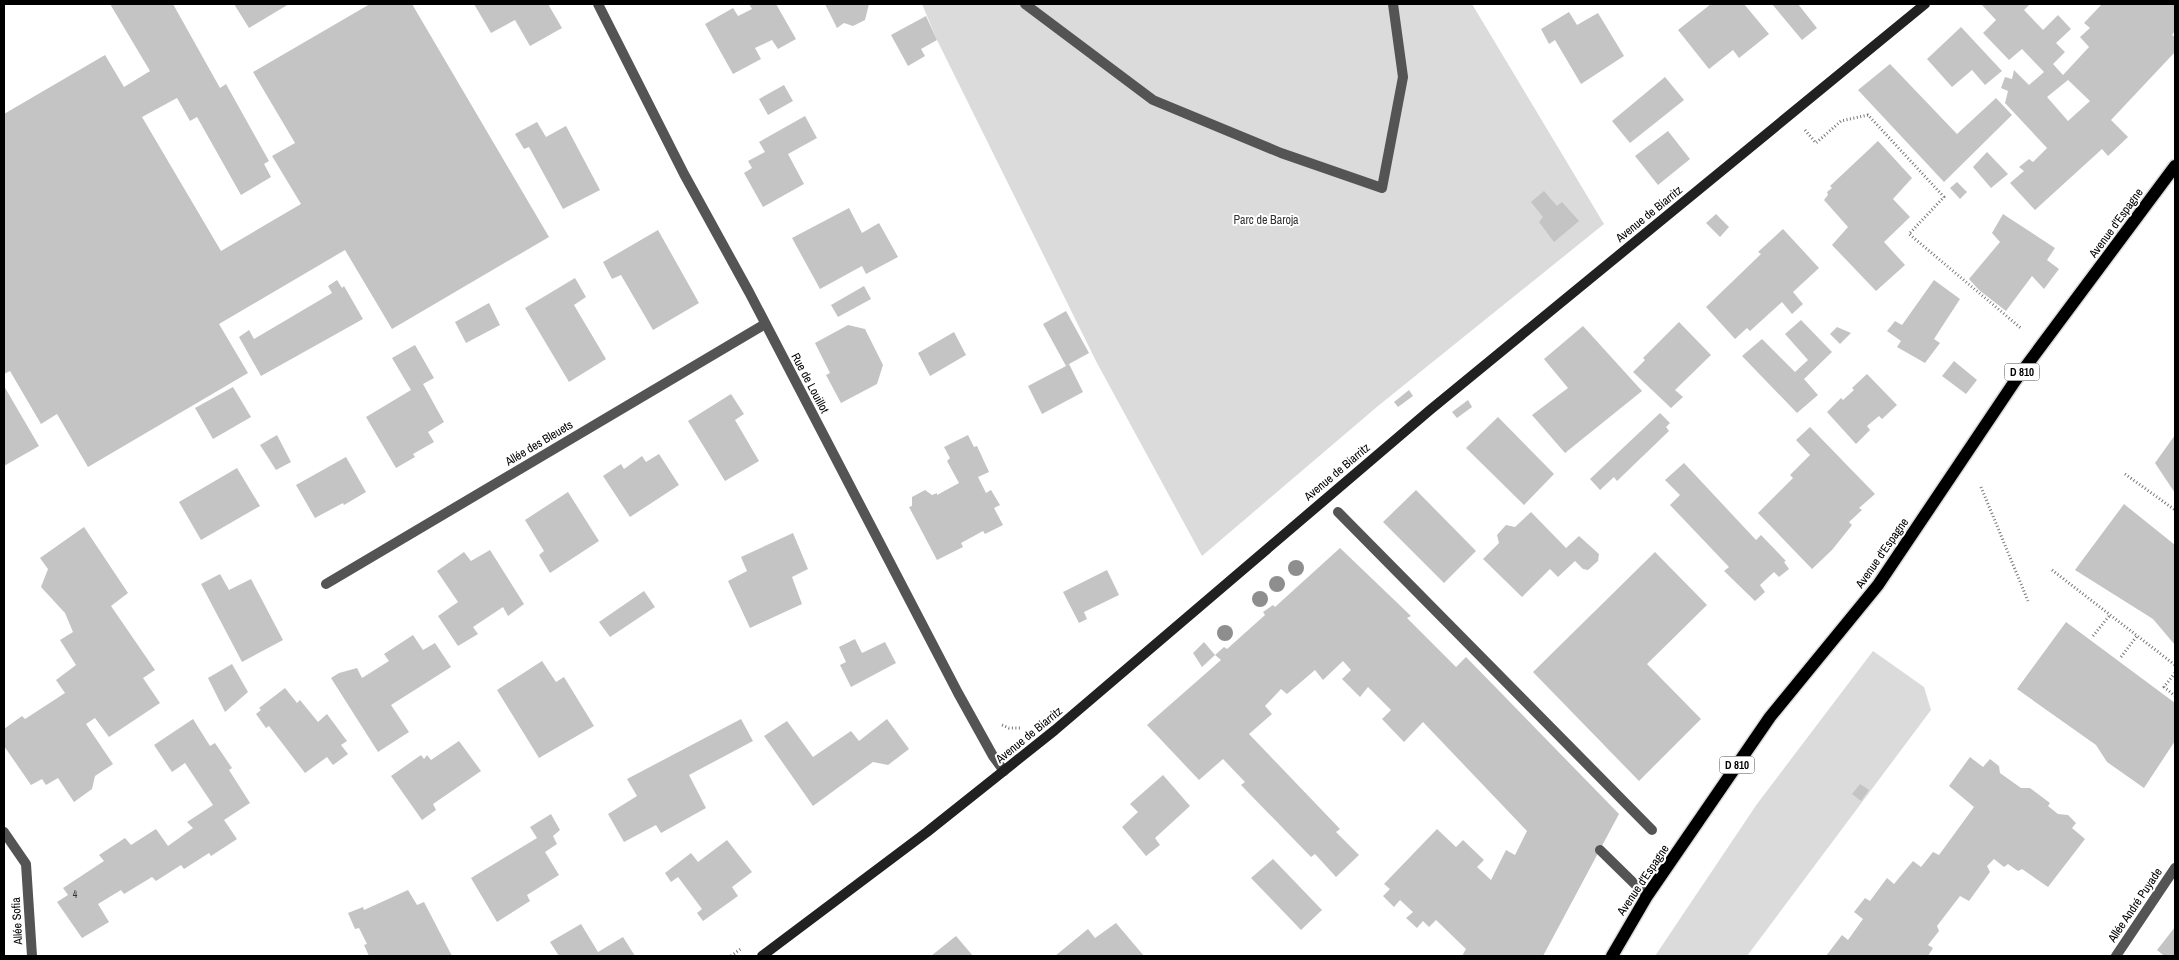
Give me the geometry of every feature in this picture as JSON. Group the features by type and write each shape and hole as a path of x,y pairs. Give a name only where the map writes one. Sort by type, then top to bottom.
{"main road":[{"name":"Avenue de Biarritz","path":"762,956 1055,730 1430,410 1925,4"},
{"name":"Avenue d'Espagne","path":"1612,956 1647,896 1770,717 1878,584 2015,382 2175,166"}],"street":[{"name":"Rue de Louillot","path":"598,4 684,174 765,324 958,693 993,756 1004,771"},
{"path":"1025,4 1153,100 1281,153 1382,188 1403,77 1393,4"},
{"name":"Allée des Bleuets","path":"326,584 765,324"},
{"path":"1338,512 1652,830"},
{"name":"Allée Sofia","path":"4,832 26,864 32,956"},
{"path":"1600,850 1647,896"},
{"name":"Allée André Puyade","path":"2116,956 2175,868"}],"path":[{"path":"1803,128 1816,143 1842,121 1868,115 1944,197 1909,234 2022,329"},
{"path":"2125,474 2175,510"},
{"path":"1981,487 2028,601"},
{"path":"2052,570 2175,665"},
{"path":"2093,636 2110,615"},
{"path":"2121,657 2137,636"},
{"path":"2175,673 2164,687 2175,696"}],"green space":[{"name":"Parc de Baroja","path":"922,4 1472,4 1604,224 1378,406 1202,556 1097,363 937,40"},
{"path":"1873,651 1924,687 1931,710 1747,956 1655,956 1757,804"}],"building":[{"path":"110,4 173,4 220,88 226,84 269,161 264,164 271,177 241,195 197,117 190,121 177,98 142,117 221,251 301,204 272,156 295,143 253,72 370,4 412,4 549,237 392,329 345,250 219,324 248,373 88,467 57,414 41,424 10,371 4,374 4,114 105,55 124,87 150,71"},
{"path":"234,4 289,4 249,28"},
{"path":"474,4 548,4 562,28 530,46 515,20 491,33"},
{"path":"749,4 776,4 796,39 778,49 772,40 755,48 761,59 733,74 705,24 733,8 738,16 752,9"},
{"path":"825,4 869,4 865,20 853,26 844,23 837,28"},
{"path":"1711,4 1744,4 1769,34 1739,58 1733,50 1709,69 1678,30"},
{"path":"1772,4 1798,4 1817,28 1802,40"},
{"path":"1981,4 2030,4 2024,10 2043,30 2058,15 2071,29 2056,43 2065,52 2053,64 2063,75 2089,47 2080,37 2090,28 2084,23 2102,4 2175,4 2175,31 2172,35 2175,37 2175,52 2111,120 2128,137 2108,156 2102,149 2035,210 2010,183 2024,171 2019,167 2029,159 2033,162 2047,148 2005,103 2008,91 2001,88 2005,77 2012,79 2014,70 2029,85 2044,72 2022,49 2009,60 1983,33 1996,20","holes":["2068,80 2090,101 2068,121 2047,97"]},
{"path":"1569,12 1577,25 1598,13 1624,56 1581,84 1555,40 1549,44 1541,29"},
{"path":"926,16 937,40 921,49 925,56 908,66 891,35"},
{"path":"1961,27 2002,71 1985,85 1972,70 1952,87 1927,59"},
{"path":"1890,64 1957,134 1996,98 2012,115 1944,182 1858,90"},
{"path":"1665,77 1684,100 1630,143 1612,121"},
{"path":"784,85 793,101 768,115 759,99"},
{"path":"805,116 817,138 788,154 804,184 763,207 744,173 752,168 748,161 765,152 759,142"},
{"path":"537,122 546,137 566,126 600,190 563,209 529,147 524,149 515,134"},
{"path":"1668,131 1690,159 1658,185 1635,156"},
{"path":"1878,141 1912,178 1893,199 1910,217 1884,242 1905,265 1876,291 1832,245 1848,227 1824,200 1828,195 1827,192 1832,188 1830,186"},
{"path":"1987,152 2008,174 1991,188 1973,167"},
{"path":"1957,182 1967,192 1960,199 1950,188"},
{"path":"1544,191 1557,206 1562,202 1579,221 1554,242 1539,222 1543,217 1531,202"},
{"path":"849,208 862,233 879,223 898,257 866,274 862,266 820,289 792,238"},
{"path":"1716,214 1729,227 1720,237 1706,223"},
{"path":"2003,214 2055,248 2047,260 2059,269 2044,289 2032,276 2006,311 1979,290 1969,279 2000,242 1992,233"},
{"path":"1783,229 1819,268 1793,292 1803,304 1792,314 1782,302 1750,331 1747,328 1735,339 1706,307 1761,254 1758,252"},
{"path":"658,230 699,303 653,330 621,275 612,279 603,262"},
{"path":"575,278 586,297 574,305 606,359 569,382 525,308"},
{"path":"337,280 342,288 344,286 363,319 261,376 239,337 249,330 254,339 332,293 328,286"},
{"path":"1934,280 1960,299 1934,339 1940,343 1925,363 1897,347 1901,341 1887,331 1895,321 1902,325"},
{"path":"864,286 871,299 838,317 831,305"},
{"path":"489,303 500,325 466,343 455,322"},
{"path":"1066,311 1089,353 1069,364 1083,392 1042,414 1028,386 1066,366 1043,324"},
{"path":"1801,320 1832,352 1804,379 1818,395 1797,413 1742,356 1762,339 1795,372 1808,360 1785,334"},
{"path":"1679,322 1711,355 1675,390 1683,397 1671,408 1633,372 1645,360 1643,358"},
{"path":"848,325 865,329 883,365 877,384 841,403 826,375 830,373 815,343"},
{"path":"1583,326 1642,391 1565,453 1532,415 1568,388 1544,359"},
{"path":"1837,327 1851,333 1840,344 1830,334"},
{"path":"954,332 966,355 930,376 918,353"},
{"path":"415,345 434,378 423,384 444,422 428,432 434,442 413,454 415,457 396,468 366,417 411,390 392,358"},
{"path":"1954,361 1977,380 1966,394 1942,376"},
{"path":"1867,374 1897,405 1882,419 1879,416 1867,426 1870,430 1856,444 1827,412 1841,398 1843,400 1854,390 1852,388"},
{"path":"4,386 39,446 4,466"},
{"path":"233,387 251,417 213,439 195,408"},
{"path":"1409,390 1413,396 1398,407 1394,402"},
{"path":"731,394 744,414 735,420 759,461 725,481 688,421"},
{"path":"1468,400 1472,407 1457,418 1452,412"},
{"path":"1660,413 1670,423 1666,427 1669,431 1617,481 1614,477 1600,490 1590,479"},
{"path":"1498,417 1554,474 1524,505 1466,448"},
{"path":"1810,427 1875,494 1859,508 1862,510 1849,522 1852,525 1832,550 1812,569 1758,513 1793,478 1790,475 1810,455 1796,440"},
{"path":"277,435 291,462 276,470 260,445"},
{"path":"968,435 974,447 977,446 989,472 978,477 986,493 991,490 1000,505 994,508 1003,525 985,534 983,531 961,543 963,547 937,560 909,507 912,506 912,497 925,490 932,495 937,493 937,495 959,483 947,461 950,458 944,447"},
{"path":"2175,435 2175,493 2155,463"},
{"path":"659,454 679,485 630,517 603,476 621,464 624,469 642,456 646,462"},
{"path":"346,457 366,492 344,505 343,503 315,518 296,485"},
{"path":"1684,463 1756,540 1761,535 1786,561 1784,562 1789,569 1779,577 1774,572 1760,585 1765,592 1755,601 1724,571 1729,567 1670,505 1680,495 1665,480"},
{"path":"237,468 260,506 201,540 179,502"},
{"path":"1416,490 1476,551 1444,583 1383,522"},
{"path":"568,492 599,541 550,573 539,555 544,551 525,520"},
{"path":"2124,504 2175,545 2175,645 2153,619 2075,570"},
{"path":"1531,512 1566,548 1579,536 1599,554 1598,561 1588,570 1583,569 1575,561 1558,577 1550,569 1522,597 1483,559 1499,543 1497,535 1506,525 1515,527"},
{"path":"84,527 128,593 111,606 155,670 143,678 160,703 109,737 95,718 86,724 113,764 95,776 92,789 74,802 58,778 46,785 42,779 31,785 4,746 4,729 22,716 25,719 65,693 56,680 76,665 60,640 73,632 65,613 41,587 48,569 40,558"},
{"path":"793,533 808,569 792,577 802,604 750,628 728,581 747,571 741,557"},
{"path":"1340,548 1411,616 1407,618 1456,667 1466,657 1619,814 1543,956 1462,956 1466,949 1436,920 1429,927 1423,921 1417,928 1406,918 1413,912 1400,900 1394,907 1383,896 1390,889 1384,884 1437,829 1456,847 1463,840 1484,860 1477,867 1491,880 1506,850 1515,855 1527,831 1423,722 1404,742 1382,719 1391,710 1368,687 1360,697 1342,679 1351,670 1343,661 1323,680 1315,670 1287,694 1281,689 1265,706 1272,714 1249,734 1340,829 1336,832 1359,855 1336,877 1315,854 1311,857 1241,785 1245,782 1223,759 1199,780 1147,725 1221,660 1215,655 1224,647 1227,649 1265,615 1263,612 1273,605 1275,607"},
{"path":"490,550 524,604 508,616 503,607 473,627 478,634 458,646 438,616 458,602 437,571 464,552 471,561"},
{"path":"1655,552 1707,605 1647,664 1701,719 1639,781 1533,672"},
{"path":"1107,570 1119,595 1084,612 1087,619 1079,623 1063,592"},
{"path":"220,574 229,590 251,579 283,640 242,662 201,584"},
{"path":"644,591 655,607 610,637 599,622"},
{"path":"2066,622 2175,703 2175,741 2144,788 2107,762 2096,745 2017,689"},
{"path":"413,635 423,650 435,643 451,667 391,705 409,732 378,752 331,678 339,673 357,668 362,678 389,661 384,654"},
{"path":"855,639 862,653 885,642 896,663 851,687 840,665 846,662 839,647"},
{"path":"1204,642 1215,655 1202,667 1193,653"},
{"path":"542,661 556,682 564,677 594,726 539,758 497,690"},
{"path":"232,664 248,692 225,712 208,678"},
{"path":"285,688 297,703 300,700 318,722 327,714 347,741 341,745 348,754 333,765 327,757 305,773 269,726 266,728 256,714 261,710 259,708"},
{"path":"193,719 210,746 215,743 232,768 229,770 250,803 224,820 237,839 211,856 209,853 184,869 181,865 156,881 152,877 124,894 121,890 98,904 109,922 82,938 57,902 68,895 63,888 104,861 99,855 125,838 131,845 156,829 168,846 193,828 187,822 213,805 185,763 172,772 154,745"},
{"path":"741,719 753,741 689,775 706,808 661,833 656,825 624,842 608,814 637,796 627,779"},
{"path":"887,719 909,749 888,765 873,762 813,806 764,736 787,721 813,757 851,731 859,741"},
{"path":"459,741 481,771 433,804 436,810 422,820 391,776 421,755 424,759 427,755 431,760"},
{"path":"1970,757 1983,767 1990,759 1999,766 2000,773 2021,788 2030,788 2050,803 2048,806 2058,814 2068,815 2076,823 2072,828 2085,839 2048,887 2022,869 2018,871 2008,864 2004,867 1994,859 1987,866 1990,872 1969,901 1960,896 1937,926 1939,931 1928,945 1933,948 1928,956 1826,956 1842,935 1848,940 1863,919 1854,912 1865,898 1870,901 1887,878 1894,884 1913,861 1921,867 1933,852 1939,855 1974,807 1949,786"},
{"path":"1163,775 1190,806 1155,838 1160,845 1146,856 1122,827 1138,812 1130,804"},
{"path":"1860,784 1869,790 1861,801 1852,794"},
{"path":"551,814 560,830 553,836 557,844 545,852 559,875 527,895 530,901 497,922 471,878 537,838 530,827"},
{"path":"727,840 752,872 732,887 738,896 703,921 697,913 702,909 678,877 671,882 665,873 691,853 698,862"},
{"path":"1273,859 1322,910 1301,930 1251,878"},
{"path":"408,890 417,905 424,902 452,956 369,956 364,945 367,944 359,928 355,929 348,913 363,907 364,910"},
{"path":"1116,923 1144,956 1055,956 1088,929 1095,938"},
{"path":"581,924 598,952 623,937 635,956 559,956 550,942"},
{"path":"2175,927 2175,956 2162,956 2157,950"},
{"path":"956,936 973,956 931,956"}]}
